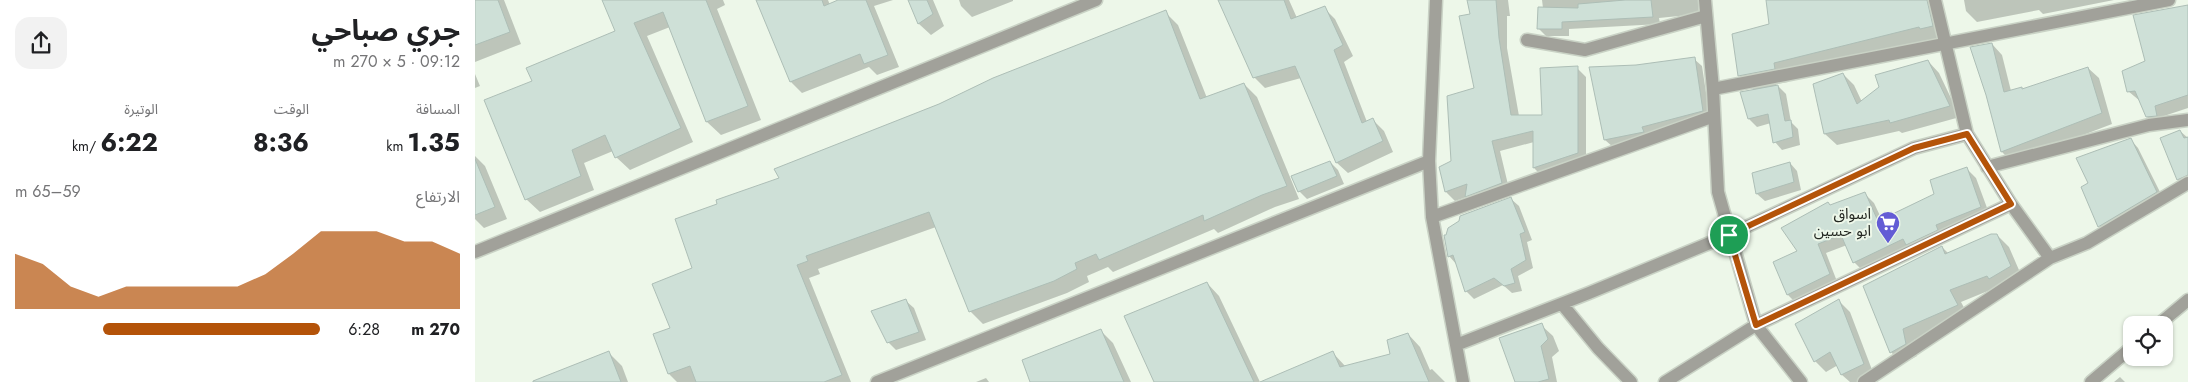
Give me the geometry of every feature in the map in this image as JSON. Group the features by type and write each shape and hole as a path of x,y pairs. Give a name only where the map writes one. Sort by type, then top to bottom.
{"street":[{"path":"475,252 1096,0"},
{"path":"1436,0 1429,160 1432,217 1463,382"},
{"path":"1705,0 1713,89 1718,192 1756,325 1801,382"},
{"path":"1935,0 1967,134 2011,204 2050,258"},
{"path":"1713,89 2169,0"},
{"path":"1527,40 1585,50 1706,16"},
{"path":"1432,217 1714,116"},
{"path":"1987,167 2149,125 2188,120"},
{"path":"1456,345 1562,304 1729,235 1914,148 1967,134"},
{"path":"877,382 1429,160"},
{"path":"1863,382 2050,258 2087,243 2188,183"},
{"path":"1665,382 1756,325 2011,204"},
{"path":"2169,316 2188,300"},
{"path":"1562,304 1598,348 1631,382"},
{"path":"2091,382 2123,355"}],"building":[{"path":"475,0 498,0 510,32 475,45"},
{"path":"602,0 706,0 748,106 706,122 663,12 634,23 681,128 615,158 605,135 572,150 581,176 525,200 484,100 532,81 526,68 615,31"},
{"path":"756,0 822,0 824,6 838,0 866,0 888,55 864,64 860,54 790,82"},
{"path":"908,0 927,0 933,14 918,24"},
{"path":"1218,0 1284,0 1291,19 1325,6 1343,45 1334,50 1362,123 1373,118 1383,141 1336,163 1295,66 1253,78"},
{"path":"1467,0 1496,0 1499,38 1511,115 1542,115 1540,68 1578,66 1578,153 1533,168 1533,131 1492,141 1502,183 1465,197 1467,184 1445,192 1439,167 1451,161 1447,96 1474,88 1459,16 1470,14"},
{"path":"1651,0 1653,17 1562,22 1562,29 1537,29 1538,7 1578,8 1578,4"},
{"path":"1766,0 1927,0 1933,26 1920,29 1919,27 1774,63 1775,69 1738,76 1732,34 1769,24"},
{"path":"2188,5 2188,95 2155,106 2157,116 2146,117 2135,91 2127,92 2122,71 2145,61 2133,15"},
{"path":"1166,10 1200,99 1244,83 1287,186 1204,221 1203,215 1099,260 1096,254 1075,263 1077,269 1054,281 969,312 929,212 806,256 808,261 797,265 842,375 824,382 696,382 690,366 668,374 653,334 670,328 652,284 692,268 675,219 717,204 716,200 779,178 774,169 939,104 993,78"},
{"path":"1992,43 2004,92 2022,87 2022,89 2088,67 2102,113 2001,152 1986,95 1970,47"},
{"path":"1695,57 1703,111 1642,127 1644,132 1604,140 1589,67 1636,65"},
{"path":"1928,60 1950,106 1890,123 1889,120 1824,134 1813,84 1843,73 1857,104 1879,87 1875,75"},
{"path":"1778,85 1785,121 1791,120 1793,137 1773,143 1768,114 1748,119 1740,92"},
{"path":"2180,130 2184,138 2188,137 2188,175 2177,180 2160,138"},
{"path":"2131,138 2157,192 2098,227 2081,187 2088,183 2076,158"},
{"path":"475,159 495,207 475,215"},
{"path":"1330,161 1337,176 1298,192 1291,176"},
{"path":"1790,162 1794,182 1756,194 1752,173"},
{"path":"1967,167 1981,207 1936,225 1938,230 1906,245 1903,239 1853,263 1841,235 1818,244 1830,274 1787,295 1773,262 1797,251 1781,228 1828,202 1830,205 1865,192 1878,221 1934,194 1930,180"},
{"path":"1511,197 1525,232 1520,234 1526,260 1511,269 1515,283 1504,286 1494,278 1465,292 1453,255 1448,257 1444,235 1446,235 1448,228 1459,221 1460,216"},
{"path":"1991,234 1997,234 2011,266 1989,279 1987,276 1950,290 1958,305 1903,329 1906,344 1890,353 1863,286 1942,246 1945,254"},
{"path":"1207,282 1254,382 1154,382 1124,316"},
{"path":"906,299 919,332 887,343 871,311"},
{"path":"1839,299 1864,364 1841,375 1830,352 1814,362 1795,324"},
{"path":"1542,323 1548,339 1541,346 1549,379 1538,382 1515,382 1499,338"},
{"path":"1101,329 1124,382 1030,382 1022,360"},
{"path":"1408,333 1429,382 1260,382 1333,351 1340,367 1390,354 1387,340"},
{"path":"609,351 621,382 533,382 533,381"}],"place":[{"name":"اسواق ابو حسين","path":"1888,244"}],"route":[{"path":"1967,134 2011,204 1756,325 1729,235 1914,148 1967,134"}]}
